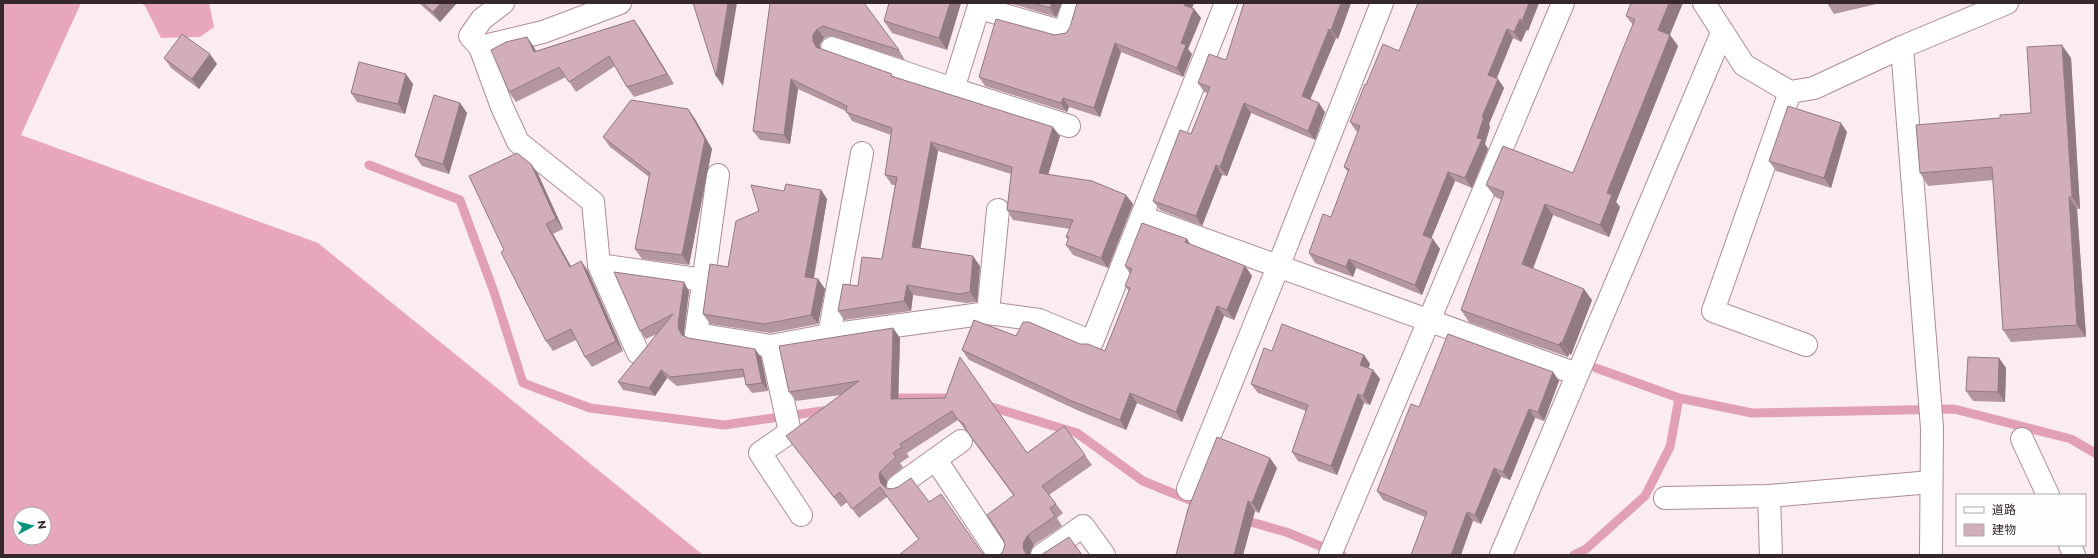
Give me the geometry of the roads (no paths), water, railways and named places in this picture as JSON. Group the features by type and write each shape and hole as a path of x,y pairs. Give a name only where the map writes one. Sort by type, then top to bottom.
{"street":[{"path":"503,3 482,19 470,36 480,47 502,107 518,142 593,202 599,265 638,353"},
{"path":"480,47 544,32 620,3"},
{"path":"953,89 980,6 1064,32 1074,3"},
{"path":"718,175 696,334 771,346 829,335 988,314 1039,320 1092,342 1226,3"},
{"path":"1188,488 1278,267 1382,3"},
{"path":"1333,548 1563,3"},
{"path":"1704,3 1744,65 1790,92 1814,88 1902,47 2007,3"},
{"path":"1501,555 1722,33"},
{"path":"1902,47 1932,428 1932,555"},
{"path":"832,48 1069,126"},
{"path":"1790,92 1713,311 1806,345"},
{"path":"829,335 862,153"},
{"path":"988,314 998,210"},
{"path":"1142,217 1278,267 1429,319 1577,374"},
{"path":"599,265 703,280"},
{"path":"771,346 782,404 790,432 760,453 801,515"},
{"path":"2022,439 2048,494"},
{"path":"898,486 961,441"},
{"path":"936,460 999,555"},
{"path":"1665,498 1769,496 1931,482"},
{"path":"1769,496 1771,555"},
{"path":"1042,555 1083,526 1104,555"}],"waterway":[{"path":"369,165 460,200 494,292 523,383 590,408 724,425 829,410"},
{"path":"1596,368 1679,398 1752,413 1954,409 2071,439 2095,453"},
{"path":"886,398 955,398"},
{"path":"1574,555 1586,549 1645,496 1670,447 1679,398"},
{"path":"985,405 1077,433 1143,481 1202,505"},
{"path":"1240,519 1286,532 1342,555"}]}
